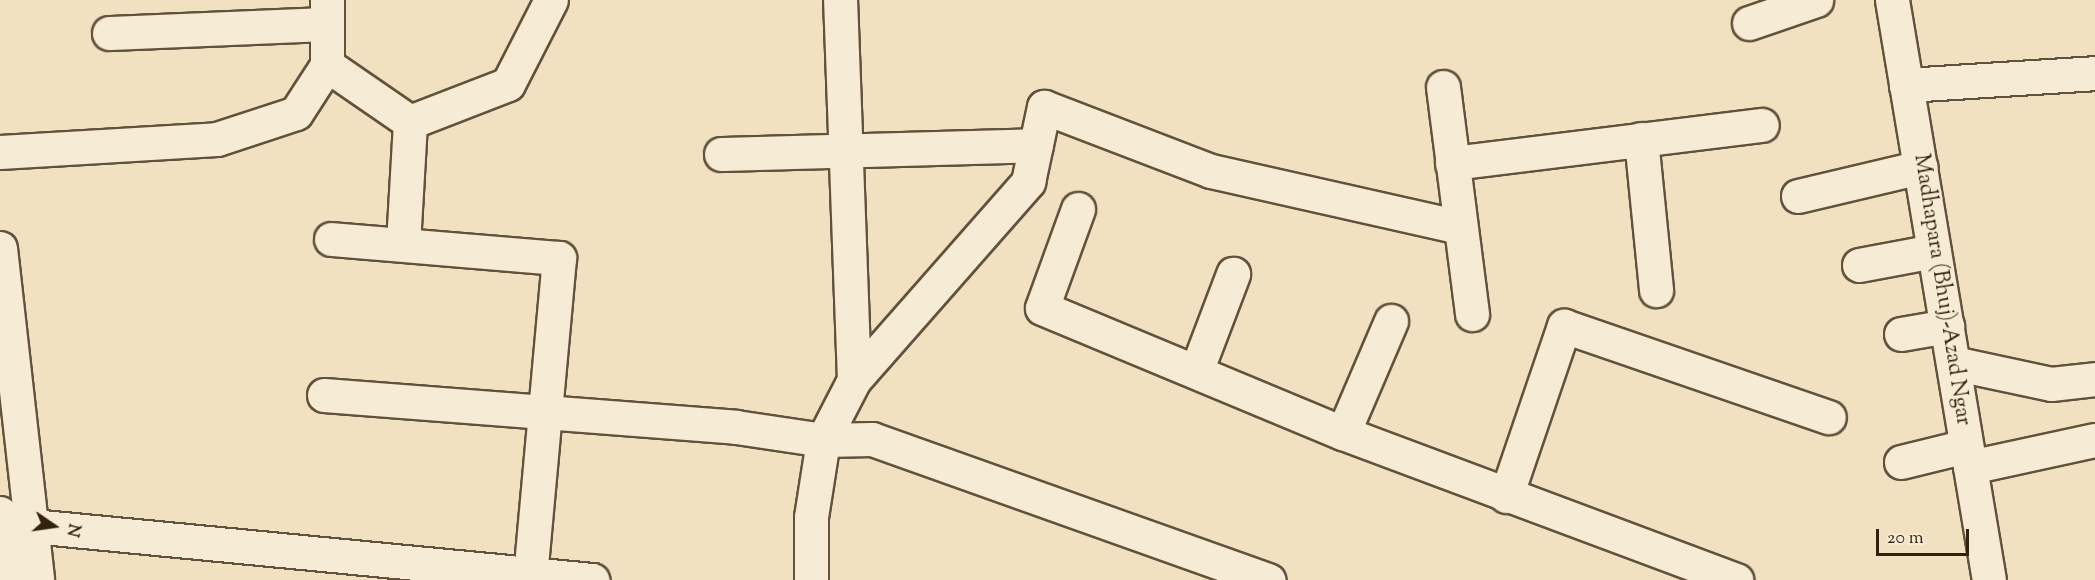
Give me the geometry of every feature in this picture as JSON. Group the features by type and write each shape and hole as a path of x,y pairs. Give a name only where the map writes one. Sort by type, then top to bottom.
{"street":[{"path":"410,122 508,84 551,0"},
{"path":"840,0 849,150 854,380"},
{"path":"1749,23 1816,0"},
{"name":"Madhapara (Bhuj)-Azad Ngar","path":"1892,0 1989,580"},
{"path":"0,152 217,139 296,113 327,65 327,12 109,33"},
{"path":"327,65 410,122"},
{"path":"1906,85 2095,73"},
{"path":"1443,87 1472,314"},
{"path":"811,580 811,517 823,440 854,380 1028,182 1044,107 1211,171 1460,227"},
{"path":"403,244 410,122"},
{"path":"1452,163 1762,125"},
{"path":"1641,140 1656,290"},
{"path":"721,154 1036,145"},
{"path":"1798,196 1921,167"},
{"path":"1078,209 1042,308 1197,369 1343,433 1506,496 1736,580"},
{"path":"332,238 559,258 548,413 530,574"},
{"path":"0,248 37,580"},
{"path":"1858,265 1934,251"},
{"path":"1197,369 1233,274"},
{"path":"1343,433 1391,321"},
{"path":"1506,496 1564,326 1829,417"},
{"path":"1900,334 1947,326"},
{"path":"1953,363 2022,381 2076,384 2095,379"},
{"path":"324,395 736,427 823,440 872,439 1269,580"},
{"path":"1901,462 1968,457 2095,440"},
{"path":"0,513 7,580"},
{"path":"32,526 592,580"}]}
